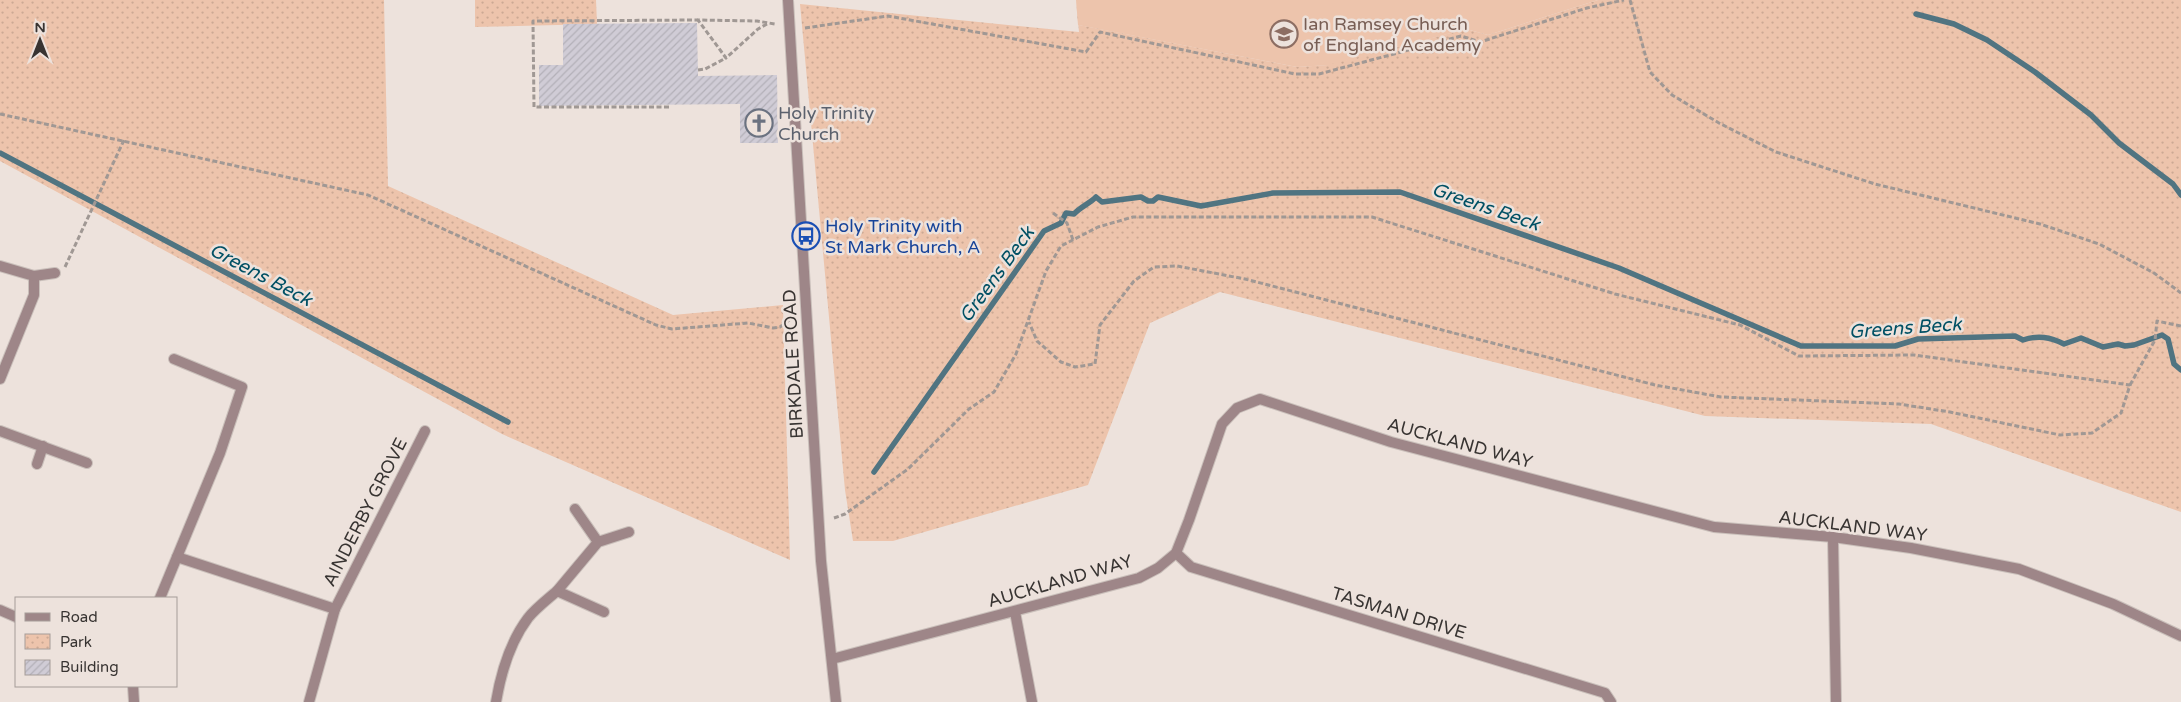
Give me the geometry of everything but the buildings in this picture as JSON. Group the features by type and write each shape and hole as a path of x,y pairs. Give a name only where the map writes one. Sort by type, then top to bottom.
{"street":[{"name":"BIRKDALE ROAD","path":"788,0 821,561 836,702"},
{"path":"0,266 34,276 55,273"},
{"path":"0,379 34,295 34,276"},
{"path":"160,597 220,453 242,387 174,358"},
{"name":"AUCKLAND WAY","path":"832,659 1138,578 1158,568 1176,553 1222,424 1236,408 1260,399 1391,442 1714,527 1833,537 1911,548 2019,569 2113,604 2181,636"},
{"path":"0,430 87,463"},
{"name":"AINDERBY GROVE","path":"309,702 335,608 425,431"},
{"path":"37,464 43,446"},
{"path":"575,509 598,542"},
{"path":"496,702 500,680 512,644 529,617 557,590 598,542 629,532"},
{"path":"1833,537 1836,702"},
{"name":"TASMAN DRIVE","path":"1176,553 1192,566 1605,693 1611,702"},
{"name":"AINDERBY GROVE","path":"177,557 335,608"},
{"path":"557,590 604,612"},
{"path":"0,610 15,617"},
{"path":"1015,612 1032,702"},
{"path":"133,687 134,702"}],"path":[{"path":"804,28 888,16 1086,52 1100,32 1295,74 1319,74 1461,36 1480,42 1587,8 1624,0"},
{"path":"1630,0 1650,72 1672,95 1719,123 1776,152 1875,184 2040,224 2099,244 2154,273 2181,293"},
{"path":"698,20 726,58"},
{"path":"669,107 534,107 533,21 698,20 757,21 775,24"},
{"path":"698,70 705,69 726,58 766,24"},
{"path":"0,114 368,195 656,325 672,329 748,323 773,328 780,327 792,316"},
{"path":"55,273 61,275 124,140"},
{"path":"1053,213 1068,223 1073,240"},
{"path":"834,518 845,514 908,470 935,441 970,409 994,392 1016,354 1046,271 1061,246 1098,227 1133,217 1372,217 1615,294 1740,325 1799,356 1914,355 2130,385"},
{"path":"1029,322 1037,341 1061,362 1075,367 1095,364 1100,325 1134,281 1154,267 1177,266 1255,281 1655,386 1721,397 1899,404 1950,412 2060,436 2092,432 2121,413 2130,385 2156,340 2157,321 2181,326"}],"green space":[{"path":"0,0 384,0 388,186 673,315 783,305 790,560 502,434 0,161"},
{"path":"475,0 596,0 597,24 475,27"},
{"name":"Ian Ramsey Church of England Academy","path":"1076,0 1598,0 1488,35 1466,29 1331,65 1297,67 1078,25"},
{"path":"1076,0 1079,25 1297,67 1328,65 1466,29 1488,35 1598,0 2181,0 2181,512 1931,424 1705,416 1220,292 1150,323 1088,485 893,541 853,541 845,490 800,4 1079,32"}],"waterway":[{"path":"1916,14 1954,24 1987,40 2035,72 2091,115 2119,143 2173,184 2181,195"},
{"name":"Greens Beck","path":"0,153 508,422"},
{"name":"Greens Beck","path":"874,472 1044,231 1061,223 1066,213 1074,214 1096,197 1102,202 1141,197 1148,201 1153,201 1158,197 1201,206 1273,193 1400,192 1619,268 1801,346 1895,346 1918,339 2015,336 2023,340 2044,338 2064,344 2081,338 2103,347 2118,344 2125,346 2134,345 2162,335 2168,339 2174,364 2181,370"}],"place":[{"name":"Ian Ramsey Church of England Academy","path":"1284,34"},
{"name":"Holy Trinity Church","path":"759,123"},
{"name":"Holy Trinity with St Mark Church, A","path":"806,236"}]}
